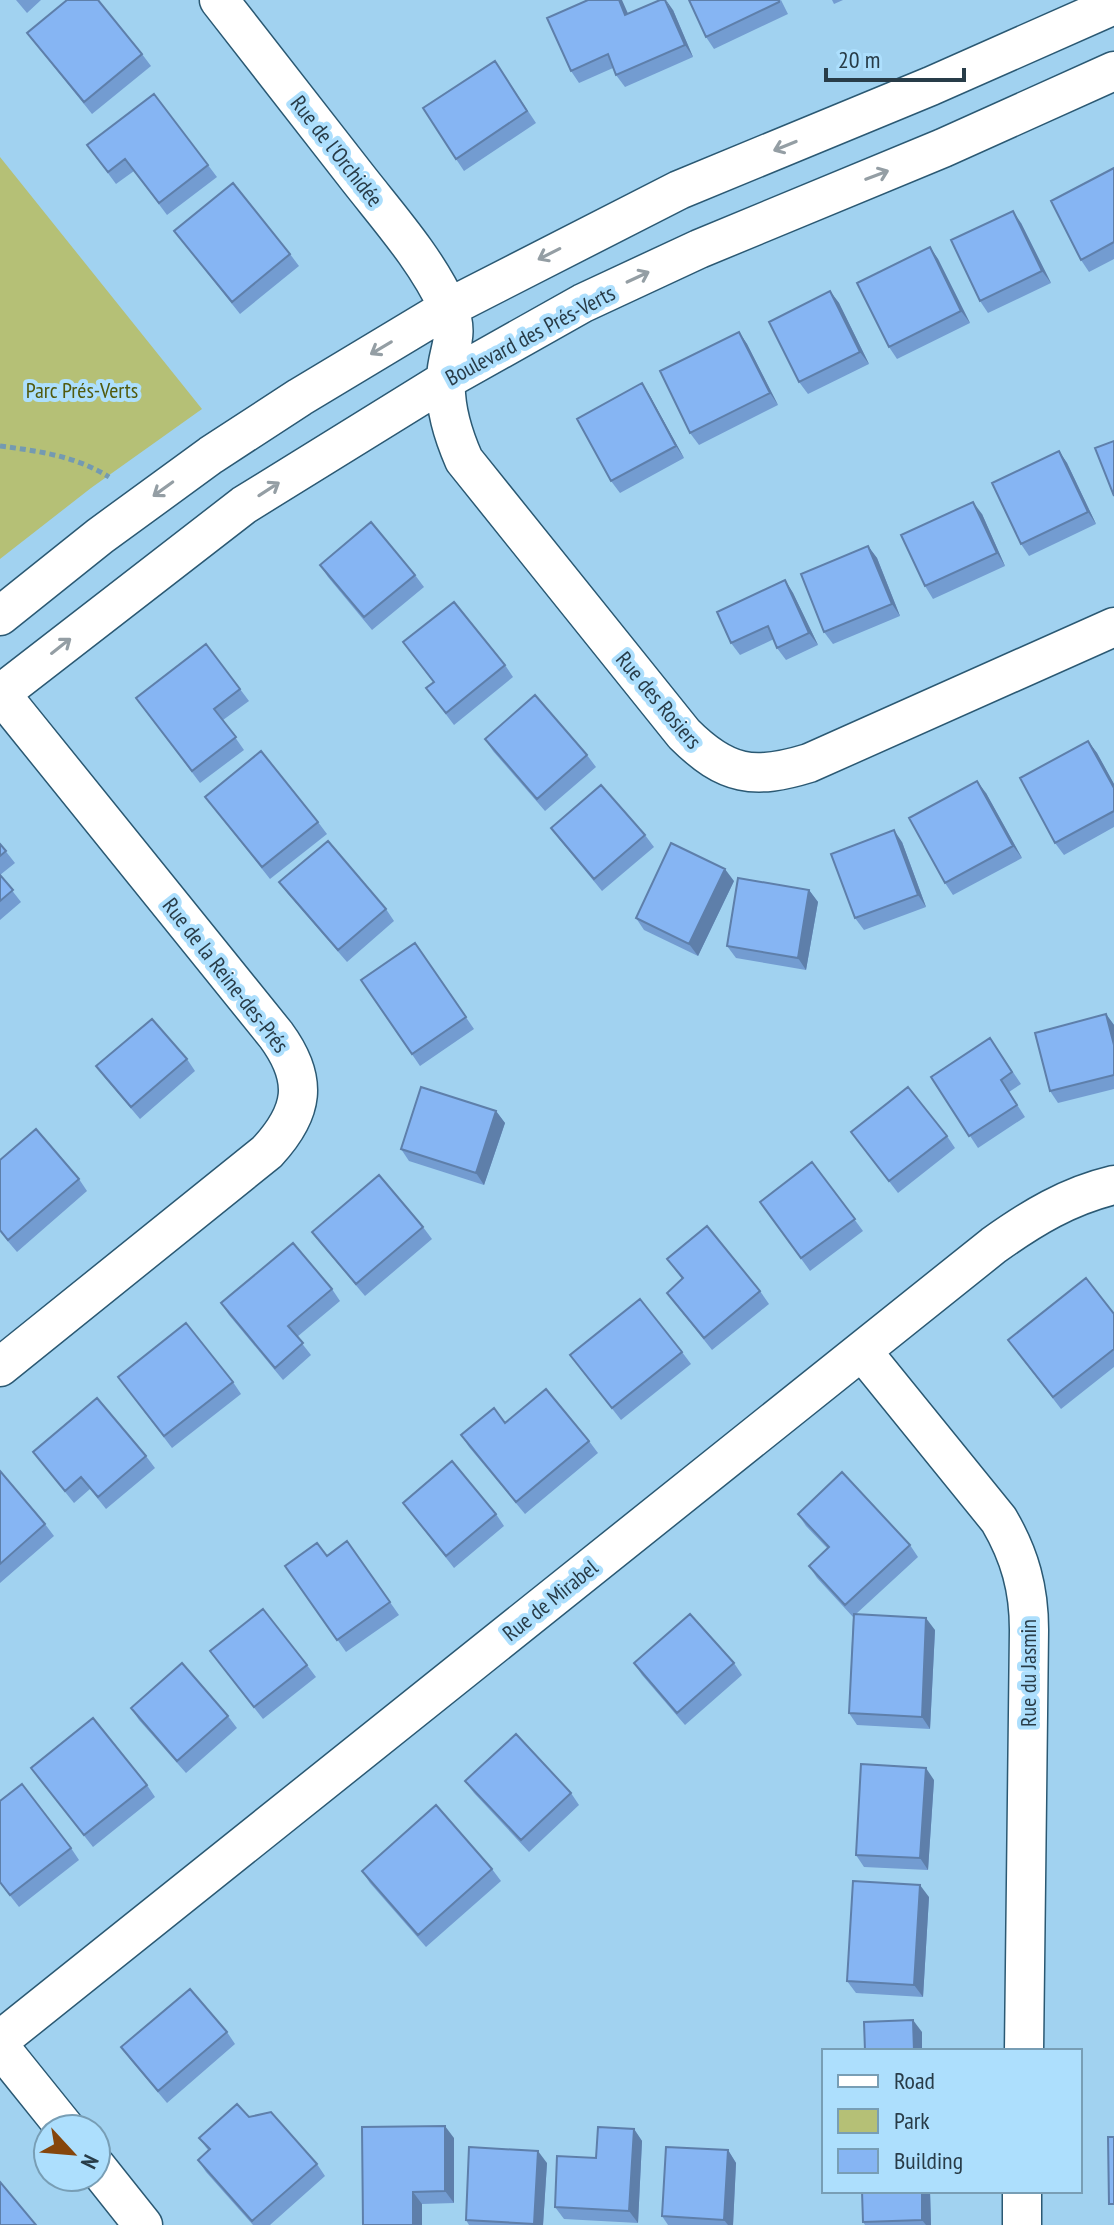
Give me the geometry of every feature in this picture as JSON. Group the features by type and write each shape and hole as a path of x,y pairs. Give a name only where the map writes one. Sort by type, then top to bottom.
{"street":[{"name":"Rue de l'Orchidée","path":"219,0 408,242 448,308"},
{"path":"0,616 100,536 211,455 448,308 679,190 931,86 1114,5"},
{"name":"Boulevard des Prés-Verts","path":"0,694 138,584 244,505 446,380 583,303 699,249 943,148 1114,71"},
{"name":"Rue des Rosiers","path":"448,308 454,327 454,343 446,380 455,439 464,460 684,734 704,754 728,767 753,773 779,772 809,763 1114,627"},
{"name":"Rue de la Reine-des-Prés","path":"0,694 276,1035 295,1067 298,1088 296,1109 286,1131 267,1152 0,1367"},
{"name":"Rue de Mirabel","path":"0,2040 1022,1225 1061,1203 1114,1185"},
{"name":"Rue du Jasmin","path":"862,1351 992,1510 1013,1544 1023,1570 1029,1601 1024,2049"},
{"path":"0,2047 53,2113"},
{"path":"112,2186 143,2225"},
{"path":"1022,2193 1022,2225"}],"path":[{"path":"0,446 49,452 97,469 113,480"}],"green space":[{"name":"Parc Prés-Verts","path":"0,157 202,409 91,488 0,559"}],"building":[{"path":"67,0 98,0 142,54 84,102 27,33"},
{"path":"588,0 619,0 625,15 665,0 685,45 616,75 608,54 571,71 547,18"},
{"path":"689,0 779,0 779,2 706,37"},
{"path":"495,61 527,111 456,159 423,108"},
{"path":"154,94 208,165 159,203 125,159 108,172 87,145"},
{"path":"1114,168 1114,242 1081,260 1051,201"},
{"path":"233,183 290,254 232,302 174,231"},
{"path":"1013,211 1042,271 980,301 951,240"},
{"path":"930,247 961,311 889,347 857,283"},
{"path":"830,291 860,352 799,382 769,322"},
{"path":"739,332 770,393 690,433 660,371"},
{"path":"642,383 676,446 611,481 577,419"},
{"path":"1114,441 1114,496 1095,448"},
{"path":"1059,451 1088,512 1021,544 992,483"},
{"path":"973,502 997,553 925,586 901,535"},
{"path":"371,522 415,575 364,617 320,565"},
{"path":"868,546 892,604 824,632 801,574"},
{"path":"785,580 809,633 777,648 768,626 731,643 717,612"},
{"path":"454,602 505,665 446,713 426,688 434,682 403,642"},
{"path":"206,644 240,689 214,709 236,737 192,771 136,698"},
{"path":"535,695 587,755 537,799 485,739"},
{"path":"1088,741 1114,788 1114,811 1055,843 1020,778"},
{"path":"261,751 318,822 262,867 205,797"},
{"path":"977,781 1013,846 945,883 909,818"},
{"path":"601,785 645,835 594,879 551,828"},
{"path":"894,830 918,895 855,918 831,854"},
{"path":"328,841 386,909 338,950 279,882"},
{"path":"671,843 725,869 689,944 636,918"},
{"path":"0,875 13,890 0,901"},
{"path":"738,878 809,890 798,958 727,946"},
{"path":"415,943 466,1017 412,1054 361,980"},
{"path":"1106,1014 1114,1045 1114,1075 1050,1091 1035,1033"},
{"path":"152,1019 187,1059 131,1107 96,1066"},
{"path":"990,1038 1012,1072 1001,1080 1017,1105 969,1136 931,1077"},
{"path":"421,1087 496,1111 476,1173 401,1149"},
{"path":"908,1087 947,1136 889,1181 851,1132"},
{"path":"36,1129 79,1179 8,1240 0,1230 0,1160"},
{"path":"812,1162 855,1219 801,1258 760,1202"},
{"path":"379,1175 423,1227 356,1284 312,1232"},
{"path":"707,1226 760,1291 704,1338 667,1293 683,1278 667,1259"},
{"path":"293,1243 332,1289 288,1326 303,1343 275,1368 221,1303"},
{"path":"1086,1278 1114,1314 1114,1349 1053,1397 1008,1340"},
{"path":"640,1299 682,1352 612,1408 570,1355"},
{"path":"186,1323 233,1382 164,1436 118,1377"},
{"path":"546,1389 589,1441 516,1502 461,1435 494,1408 505,1423"},
{"path":"97,1398 146,1456 98,1497 81,1477 65,1491 33,1452"},
{"path":"452,1461 496,1514 446,1556 403,1503"},
{"path":"0,1471 45,1524 0,1564"},
{"path":"842,1472 910,1545 845,1605 809,1566 829,1547 798,1514"},
{"path":"347,1541 390,1602 337,1640 285,1566 317,1543 327,1556"},
{"path":"263,1609 307,1665 254,1707 210,1651"},
{"path":"690,1614 734,1663 677,1713 634,1663"},
{"path":"854,1614 926,1618 922,1717 849,1713"},
{"path":"182,1663 228,1716 177,1761 131,1708"},
{"path":"93,1718 147,1785 84,1835 31,1768"},
{"path":"516,1734 571,1793 521,1840 465,1781"},
{"path":"861,1764 926,1768 920,1858 856,1855"},
{"path":"22,1784 71,1848 10,1895 0,1882 0,1801"},
{"path":"436,1805 492,1869 418,1935 362,1871"},
{"path":"853,1881 920,1885 914,1985 847,1981"},
{"path":"190,1989 227,2032 158,2091 121,2047"},
{"path":"913,2020 914,2049 865,2049 864,2022"},
{"path":"237,2104 249,2117 271,2112 317,2164 252,2221 198,2160 210,2149 199,2138"},
{"path":"445,2126 445,2191 413,2192 413,2225 363,2225 362,2127"},
{"path":"598,2127 634,2129 629,2211 555,2207 557,2156 596,2158"},
{"path":"1108,2137 1114,2137 1114,2204 1109,2204"},
{"path":"469,2147 538,2151 534,2224 466,2220"},
{"path":"666,2147 728,2150 724,2220 662,2216"},
{"path":"0,2182 36,2225 0,2225"},
{"path":"862,2193 922,2193 922,2220 863,2222"}]}
